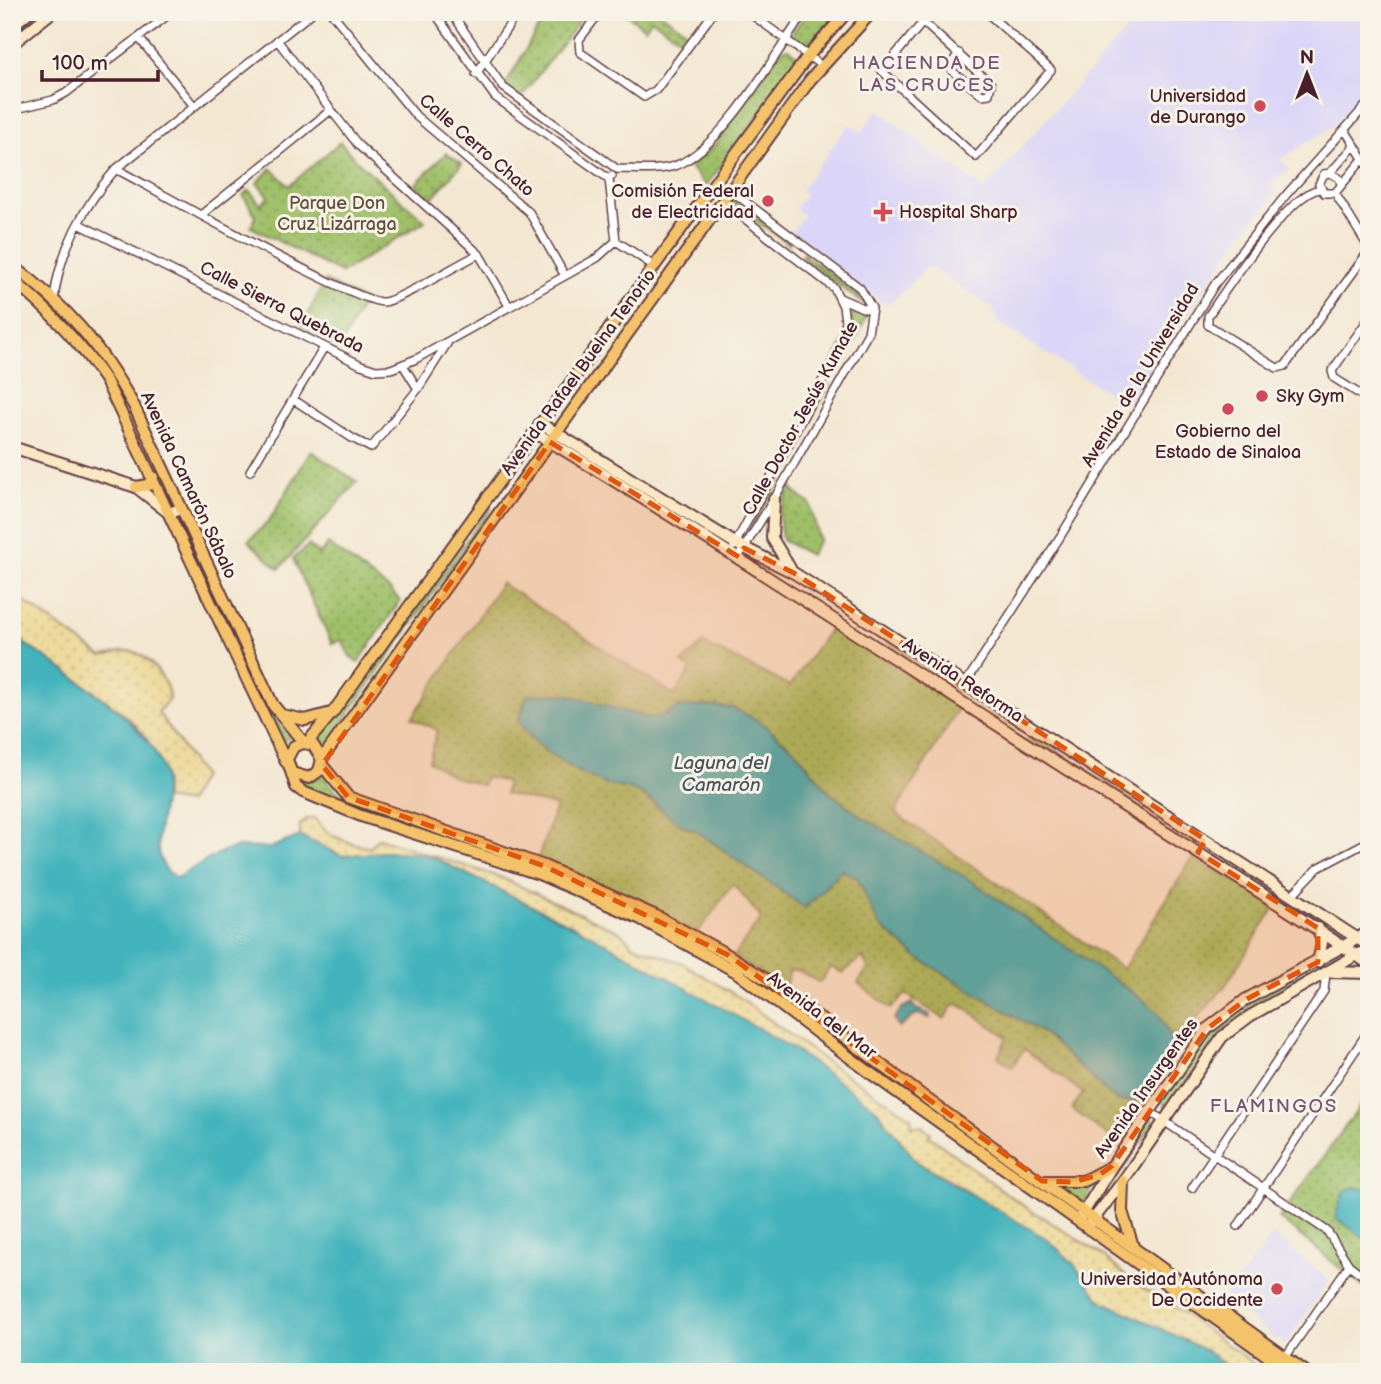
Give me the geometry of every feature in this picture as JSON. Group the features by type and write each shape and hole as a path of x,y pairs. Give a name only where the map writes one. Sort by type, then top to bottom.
{"main road":[{"path":"12,26 29,12"},
{"path":"12,44 52,12"},
{"name":"Avenida Rafael Buelna Tenorio","path":"306,743 333,712 808,57 847,12"},
{"name":"Avenida Rafael Buelna Tenorio","path":"322,762 730,190 822,66 872,12"},
{"name":"Avenida Camarón Sábalo","path":"12,265 80,324 107,359 134,407 280,714 306,743"},
{"name":"Avenida Camarón Sábalo","path":"12,279 55,315 80,343 106,380 289,769"},
{"name":"Avenida Reforma","path":"537,428 737,550 1318,928 1369,964"},
{"path":"12,447 136,487 169,513 181,509"},
{"path":"136,487 148,485 153,477"},
{"path":"774,499 772,538 776,550 794,573"},
{"name":"Avenida Reforma","path":"737,550 794,573 1369,947"},
{"path":"280,714 291,719 305,720 333,712"},
{"path":"306,743 317,748 322,762 309,778 289,769 290,750 306,743"},
{"name":"Avenida del Mar","path":"322,762 348,797 544,866 645,911 728,955 775,985 1042,1181 1086,1220 1133,1247 1283,1360 1290,1372"},
{"name":"Avenida del Mar","path":"289,769 298,789 326,803 527,870 608,903 735,971 873,1075 1086,1220 1283,1360 1306,1372"},
{"path":"1198,852 1206,841"},
{"path":"1263,893 1272,883"},
{"path":"1318,928 1322,943 1318,962"},
{"name":"Avenida Insurgentes","path":"1086,1220 1112,1166 1199,1038 1219,1018 1245,1000 1369,932"},
{"name":"Avenida Insurgentes","path":"1086,1220 1123,1181 1222,1037 1250,1016 1369,947"},
{"path":"1327,972 1369,973"},
{"path":"1042,1181 1083,1181 1112,1166"},
{"path":"1123,1181 1122,1211 1133,1247"}],"street":[{"path":"12,110 53,100 66,93 172,12"},
{"path":"54,300 60,264 79,223 101,186 116,169 313,12"},
{"name":"Calle Cerro Chato","path":"331,12 416,116 529,212 565,276"},
{"path":"434,12 495,97 610,179"},
{"path":"451,12 503,87 617,169 658,170 692,157 728,121 805,12"},
{"path":"476,74 518,12"},
{"path":"600,12 579,40 580,52 643,97 656,90 714,12"},
{"path":"748,12 822,66"},
{"path":"923,22 882,71 976,157 1051,70 986,12"},
{"path":"913,13 959,53 991,85 989,94 982,95 950,69 959,53"},
{"path":"139,38 194,106"},
{"path":"277,40 331,110 380,166 479,254 509,306"},
{"name":"Avenida de la Universidad","path":"965,684 1060,537 1170,353 1215,284 1277,206 1369,102"},
{"path":"201,215 331,110"},
{"path":"1346,130 1369,168"},
{"path":"1335,193 1324,193 1320,189 1320,178 1361,152"},
{"path":"1335,193 1361,152"},
{"path":"116,169 201,215 376,302 396,297 479,254"},
{"path":"617,169 610,179 617,241 654,266"},
{"path":"1330,173 1335,174 1341,184"},
{"path":"1320,189 1306,193 1292,207 1257,248 1208,316 1208,325 1277,368 1285,366 1368,252 1367,245 1335,193"},
{"name":"Calle Doctor Jesús Kumate","path":"730,190 860,288 872,308 868,333 839,385 774,499 737,550"},
{"name":"Calle Doctor Jesús Kumate","path":"722,201 834,288 845,315 844,337 737,550"},
{"name":"Calle Sierra Quebrada","path":"79,223 323,349 376,370 403,365 447,342 597,258 617,241"},
{"path":"840,298 865,309 872,308"},
{"path":"1369,317 1332,371 1334,378 1369,400"},
{"path":"294,400 352,438 372,447 418,389 447,342"},
{"path":"250,471 323,349"},
{"path":"403,365 418,389"},
{"path":"824,377 839,385"},
{"path":"1292,895 1318,868 1369,841"},
{"path":"1192,1188 1324,991 1327,972"},
{"path":"1238,1226 1369,1030"},
{"path":"1149,1111 1326,1231 1349,1265 1369,1280"},
{"path":"1283,1360 1349,1265"}],"highlighted area":[{"path":"550,442 739,557 744,548 794,573 1206,840 1198,852 1318,928 1318,962 1245,1000 1207,1029 1112,1166 1099,1175 1073,1182 1042,1181 728,955 544,866 348,797 322,765"}],"shaded area":[{"path":"1143,12 1369,12 1369,84 1332,127 1279,160 1290,169 1286,174 1283,172 1270,186 1276,193 1239,237 1127,405 997,322 992,307 928,266 887,306 790,235 804,216 795,208 806,195 801,190 849,124 862,132 878,110 984,189"},
{"name":"Universidad Autónoma De Occidente","path":"1273,1235 1329,1280 1285,1345 1223,1299"}],"green space":[{"path":"547,12 586,12 520,99 504,88"},
{"path":"623,12 659,12 686,31 680,39 652,19 645,28"},
{"path":"808,12 841,12 810,48 804,48 793,38 793,31"},
{"path":"789,48 800,59 706,186 689,166 713,147 781,50"},
{"name":"Parque Don Cruz Lizárraga","path":"340,142 357,161 425,221 341,273 251,227 256,216 243,195 249,190 261,205 269,196 257,183 271,168 289,186"},
{"path":"446,153 462,164 431,199 415,185"},
{"path":"733,199 790,240 789,244 732,204"},
{"path":"802,253 858,293 861,302 802,258"},
{"path":"325,281 364,301 339,349 301,327"},
{"path":"854,308 866,318 841,368 835,361 849,330"},
{"path":"826,383 829,385 807,427 807,437 747,534"},
{"path":"311,451 357,482 279,569 248,541 269,521"},
{"path":"791,485 794,492 810,504 819,540 810,555 782,540 779,514"},
{"path":"490,507 492,509 323,751 311,742 376,664"},
{"path":"182,529 185,529 270,709 290,737 284,741"},
{"path":"328,544 390,590 400,601 358,663 349,655 342,640 332,644 293,559 309,545 319,555"},
{"path":"501,583 675,695 691,669 682,663 703,643 790,686 832,625 960,706 895,813 1123,969 1193,857 1256,893 1274,908 1224,988 1191,1025 1182,1044 1118,1143 1072,1109 1083,1093 1024,1049 1012,1067 998,1057 1007,1037 962,1006 955,1004 944,1019 906,994 891,1009 858,983 868,968 863,957 843,973 830,967 820,983 799,971 790,971 784,989 734,956 761,918 733,884 697,934 538,858 556,806 505,794 506,782 485,777 482,785 454,777 429,761 437,730 412,718"},
{"path":"852,614 1024,726 1020,730 850,618"},
{"path":"1030,734 1194,839 1156,820 1027,739"},
{"path":"323,776 332,787 353,802 418,825 422,830 326,799 297,783"},
{"path":"1347,947 1352,952 1252,1008 1221,1033 1168,1108 1161,1101 1215,1029 1246,1005"},
{"path":"1369,1094 1369,1292 1279,1218"},
{"path":"1148,1119 1153,1119 1154,1123 1095,1209 1091,1204"},
{"path":"1091,1180 1094,1183 1083,1204 1060,1186"}],"sand":[{"path":"12,593 101,656 125,651 135,652 156,669 166,684 169,699 158,712 202,776 188,803 165,799 158,760 137,726 104,699 12,635"},
{"path":"308,818 315,818 326,831 346,841 370,848 378,838 500,877 620,932 633,945 682,963 742,999 818,1056 911,1117 912,1127 920,1125 931,1133 929,1136 1018,1202 1104,1256 1131,1281 1172,1305 1265,1372 1234,1372 1205,1350 1100,1300 1072,1262 954,1182 917,1162 875,1108 793,1049 589,934 434,858 415,853 385,852 342,856 300,836 300,825"}],"water":[{"path":"12,635 96,693 136,728 151,746 161,764 164,778 159,854 164,867 176,878 221,852 238,847 270,848 300,836 342,856 385,852 415,853 434,858 589,934 793,1049 875,1108 917,1162 1047,1239 1072,1262 1100,1300 1205,1350 1234,1372 12,1372"},
{"name":"Laguna del Camarón","path":"565,694 648,718 663,716 679,707 709,706 733,708 757,720 794,749 829,792 862,817 967,878 1142,999 1158,1013 1172,1040 1165,1058 1135,1101 1117,1101 1044,1034 918,958 879,925 857,877 842,870 805,908 695,830 678,823 645,797 593,779 545,750 526,732 519,721 527,695"},
{"path":"913,1003 914,1008 929,1014 930,1018 917,1014 899,1028 894,1019 902,1008"},
{"path":"1354,1187 1369,1190 1369,1242 1335,1217 1344,1191"}],"place":[{"name":"Universidad de Durango","path":"1260,106"},
{"name":"Comisión Federal de Electricidad","path":"768,201"},
{"name":"Hospital Sharp","path":"883,212"},
{"name":"Sky Gym","path":"1262,396"},
{"name":"Gobierno del Estado de Sinaloa","path":"1228,409"},
{"name":"Universidad Autónoma De Occidente","path":"1277,1289"}],"district":[{"name":"HACIENDA DE LAS CRUCES","path":"927,73"},
{"name":"FLAMINGOS","path":"1274,1105"}]}
